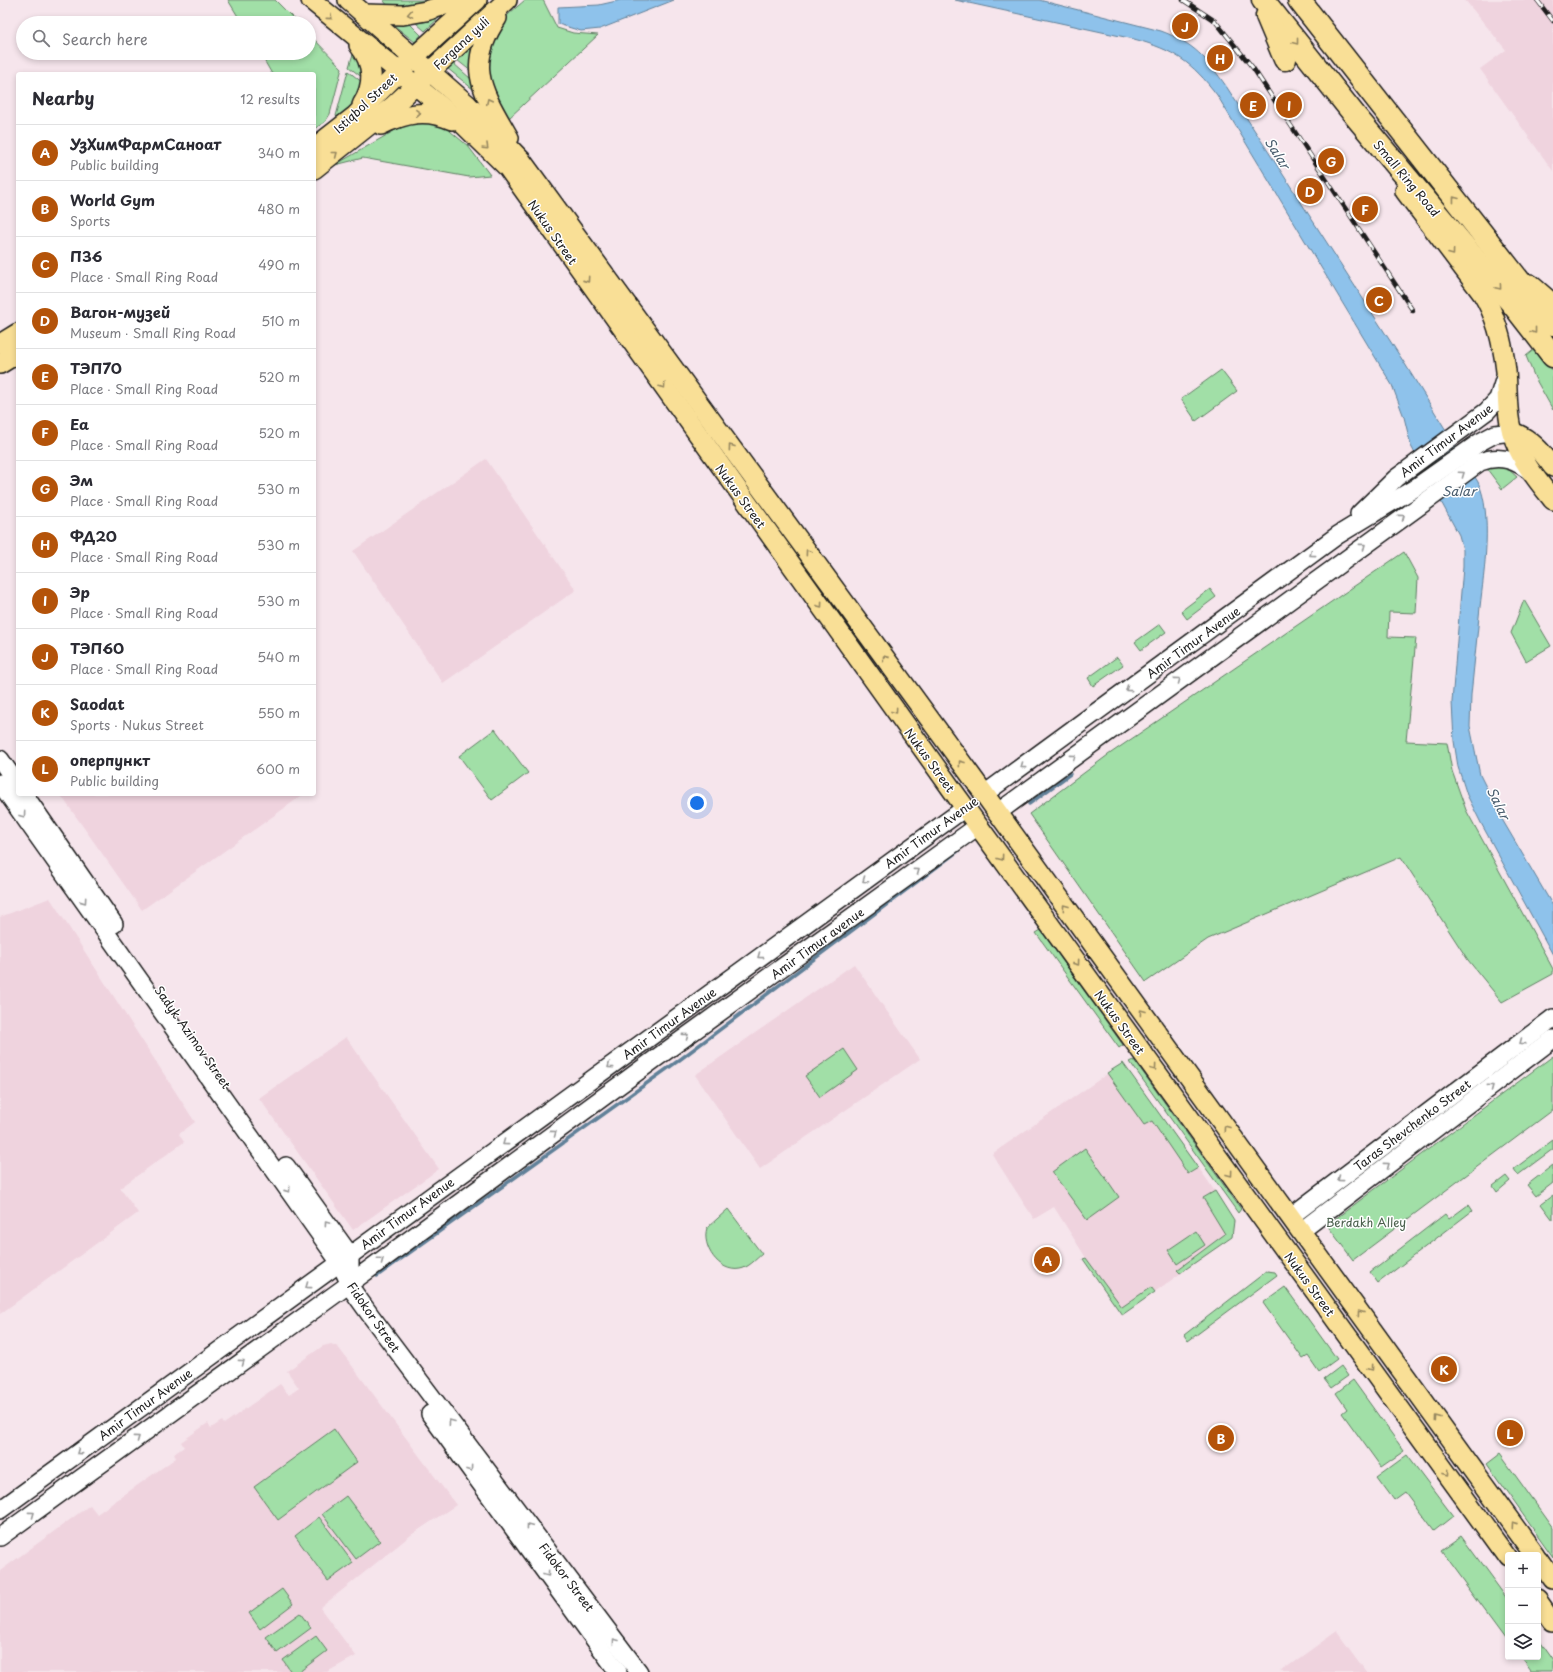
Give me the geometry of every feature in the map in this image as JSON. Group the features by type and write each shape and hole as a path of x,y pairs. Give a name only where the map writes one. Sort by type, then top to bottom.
{"highway":[{"path":"1260,0 1285,59"},
{"name":"Small Ring Road","path":"1263,0 1357,118 1515,307 1553,356"},
{"name":"Small Ring Road","path":"1299,0 1553,324"},
{"path":"1318,0 1380,105"}],"main road":[{"name":"Nukus Street","path":"311,0 349,33 464,126 508,168 965,808 1505,1554"},
{"name":"Nukus Street","path":"348,0 414,56 468,105 521,160 984,794 996,813 1533,1552"},
{"path":"364,14 403,16 426,11 461,0"},
{"name":"Fergana yuli","path":"414,56 477,0"},
{"path":"508,0 485,38 480,57 480,76 482,88 490,105 521,160"},
{"name":"Fergana yuli","path":"416,86 508,0"},
{"path":"349,33 366,54 371,70 369,92 355,116"},
{"name":"Istiqbol Street","path":"316,146 355,116 414,56"},
{"name":"Istiqbol Street","path":"316,167 356,137 416,86"},
{"path":"356,137 396,117 412,113 436,114 464,126"},
{"path":"1357,118 1383,161 1484,296 1499,330 1506,371 1512,432 1521,454 1533,474 1553,500"},
{"path":"1505,262 1553,304"},
{"path":"0,344 16,334"},
{"path":"0,364 16,354"},
{"name":"Amir Timur Avenue","path":"0,1510 1265,590 1338,535 1404,471 1488,411 1495,403 1502,388 1506,371"},
{"path":"1512,432 1533,443 1553,467"},
{"name":"Amir Timur Avenue","path":"978,826 1278,608 1420,494 1473,457 1495,434 1512,432"},
{"name":"Amir Timur Avenue","path":"1473,457 1507,459 1521,465 1533,474"},
{"name":"Amir Timur Avenue","path":"1338,535 1420,494"},
{"path":"1265,590 1278,608"},
{"path":"0,759 16,782"},
{"name":"Sadyk Azimov Street","path":"0,783 234,1096 345,1259"},
{"name":"Sadyk Azimov Street","path":"25,796 126,952"},
{"name":"Amir Timur avenue","path":"655,1059 978,826"},
{"path":"846,894 858,913"},
{"name":"Taras Shevchenko Street","path":"1296,1224 1553,1018"},
{"name":"Taras Shevchenko Street","path":"1277,1238 1553,1039"},
{"path":"642,1042 655,1059"},
{"name":"Amir Timur Avenue","path":"0,1537 346,1286 655,1059"},
{"name":"Fidokor Street","path":"345,1259 346,1286 618,1672"},
{"name":"Fidokor Street","path":"346,1286 376,1322 639,1672"},
{"path":"1541,1563 1553,1580"},
{"path":"1541,1604 1553,1621"}],"shaded area":[{"path":"1465,0 1553,0 1553,171 1480,69 1506,50"},
{"path":"486,459 576,590 443,683 353,551"},
{"path":"61,796 301,796 142,910"},
{"path":"50,898 195,1122 179,1134 184,1142 120,1188 138,1213 0,1314 0,917"},
{"path":"854,964 920,1059 760,1169 695,1075"},
{"path":"346,1037 439,1169 353,1230 259,1098"},
{"path":"1123,1063 1208,1181 1234,1221 1232,1237 1122,1315 1054,1207 1034,1219 992,1154"},
{"path":"331,1344 338,1347 456,1505 411,1535 320,1608 356,1656 327,1672 0,1672 0,1571 90,1505 97,1514 176,1458 174,1454 184,1447 181,1442 208,1423 211,1428 222,1421 224,1424 280,1384 289,1395 299,1388 287,1371 323,1346"},
{"path":"1337,1631 1367,1672 1280,1672"}],"green space":[{"path":"228,0 275,0 291,16 238,16"},
{"path":"383,0 436,0 390,8"},
{"path":"525,0 543,0 557,28 573,33 598,35 509,118 489,88 486,78 486,66 491,44 501,22"},
{"path":"442,15 425,31 416,23 430,21"},
{"path":"391,23 410,24 421,35 415,42"},
{"path":"316,41 342,68 330,114 325,122 316,128 316,72 271,72 264,60 316,60"},
{"path":"475,44 472,72 457,60"},
{"path":"353,54 358,60 364,79 349,67"},
{"path":"453,63 471,79 474,90 447,68"},
{"path":"348,71 363,83 352,104 339,119 336,116"},
{"path":"424,119 444,126 468,146 490,175 469,177 363,158 335,165 411,121"},
{"path":"1536,348 1553,371 1553,410 1535,378 1526,356"},
{"path":"1221,370 1237,391 1196,421 1181,399"},
{"path":"1496,467 1508,469 1517,477 1502,489 1487,469"},
{"path":"1404,552 1418,578 1416,613 1389,612 1388,637 1416,638 1406,741 1447,743 1452,771 1466,810 1553,969 1553,974 1502,1002 1468,960 1401,857 1208,939 1146,982 1029,814 1108,755"},
{"path":"1210,589 1216,597 1187,619 1181,611"},
{"path":"1524,600 1551,646 1526,661 1511,633"},
{"path":"1160,624 1166,632 1141,650 1135,642"},
{"path":"1117,657 1123,665 1093,686 1088,678"},
{"path":"495,729 528,773 492,800 459,756"},
{"path":"1041,930 1123,1045 1119,1048 1036,933"},
{"path":"844,1049 858,1070 820,1097 805,1076"},
{"name":"Berdakh Alley","path":"1553,1056 1553,1110 1353,1260 1327,1225"},
{"path":"1134,1060 1241,1209 1238,1213 1130,1062"},
{"path":"1123,1063 1198,1168 1188,1174 1152,1121 1144,1125 1107,1073"},
{"path":"1553,1140 1553,1149 1518,1175 1514,1169"},
{"path":"1085,1148 1119,1197 1087,1220 1052,1172"},
{"path":"1553,1165 1553,1183 1536,1196 1527,1185"},
{"path":"1506,1176 1510,1181 1497,1192 1493,1186"},
{"path":"1215,1191 1234,1221 1232,1237 1180,1273 1177,1270 1225,1234 1203,1198"},
{"path":"1553,1195 1553,1220 1541,1204"},
{"path":"1468,1205 1472,1211 1378,1283 1370,1272 1445,1214 1449,1219"},
{"path":"728,1209 762,1254 749,1265 740,1269 725,1267 719,1263 713,1257 707,1243 707,1228"},
{"path":"1196,1231 1205,1245 1177,1264 1168,1250"},
{"path":"1086,1258 1122,1307 1151,1287 1155,1292 1122,1315 1083,1259"},
{"path":"1267,1271 1275,1272 1277,1275 1188,1341 1184,1335"},
{"path":"1285,1287 1337,1359 1319,1372 1308,1356 1303,1359 1263,1303"},
{"path":"1341,1366 1348,1376 1331,1388 1324,1379"},
{"path":"1353,1380 1404,1451 1381,1467 1342,1413 1347,1409 1336,1393"},
{"path":"334,1429 357,1462 278,1520 254,1487"},
{"path":"1500,1454 1553,1528 1553,1557 1487,1464"},
{"path":"1407,1455 1453,1516 1434,1531 1405,1492 1394,1500 1377,1477"},
{"path":"346,1496 380,1541 356,1559 322,1514"},
{"path":"319,1517 353,1563 328,1581 295,1536"},
{"path":"1461,1536 1505,1596 1505,1637 1441,1550"},
{"path":"282,1589 293,1604 260,1629 249,1613"},
{"path":"300,1613 311,1628 277,1653 266,1637"},
{"path":"316,1636 327,1651 299,1672 291,1672 283,1660"},
{"path":"1541,1645 1553,1662 1553,1672 1531,1672 1522,1660 1541,1660"}],"water":[{"path":"621,0 674,0 600,29 581,31 558,24 558,7 599,5"},
{"name":"Salar","path":"955,0 1039,0 1161,31 1182,41 1199,53 1226,86 1405,364 1478,482 1483,495 1486,543 1471,695 1470,726 1480,775 1503,821 1553,906 1553,955 1481,823 1467,795 1458,767 1454,741 1452,702 1463,567 1463,550 1459,535 1411,446 1404,417 1392,385 1217,95 1199,74 1181,59 1148,43"}],"waterway":[{"path":"1029,804 1070,774"},
{"path":"377,1276 678,1061 958,851"}],"railway":[{"path":"1183,0 1215,21 1253,68 1413,311"},
{"path":"1537,0 1553,21"}],"place":[{"name":"ТЭП60","path":"1185,26"},
{"name":"ФД20","path":"1220,58"},
{"name":"ТЭП70","path":"1253,105"},
{"name":"Эр","path":"1289,105"},
{"name":"Эм","path":"1331,161"},
{"name":"Вагон-музей","path":"1310,191"},
{"name":"Еа","path":"1365,209"},
{"name":"П36","path":"1379,300"},
{"name":"УзХимФармСаноат","path":"1047,1260"},
{"name":"Saodat","path":"1444,1369"},
{"name":"оперпункт","path":"1510,1433"},
{"name":"World Gym","path":"1221,1438"}]}
